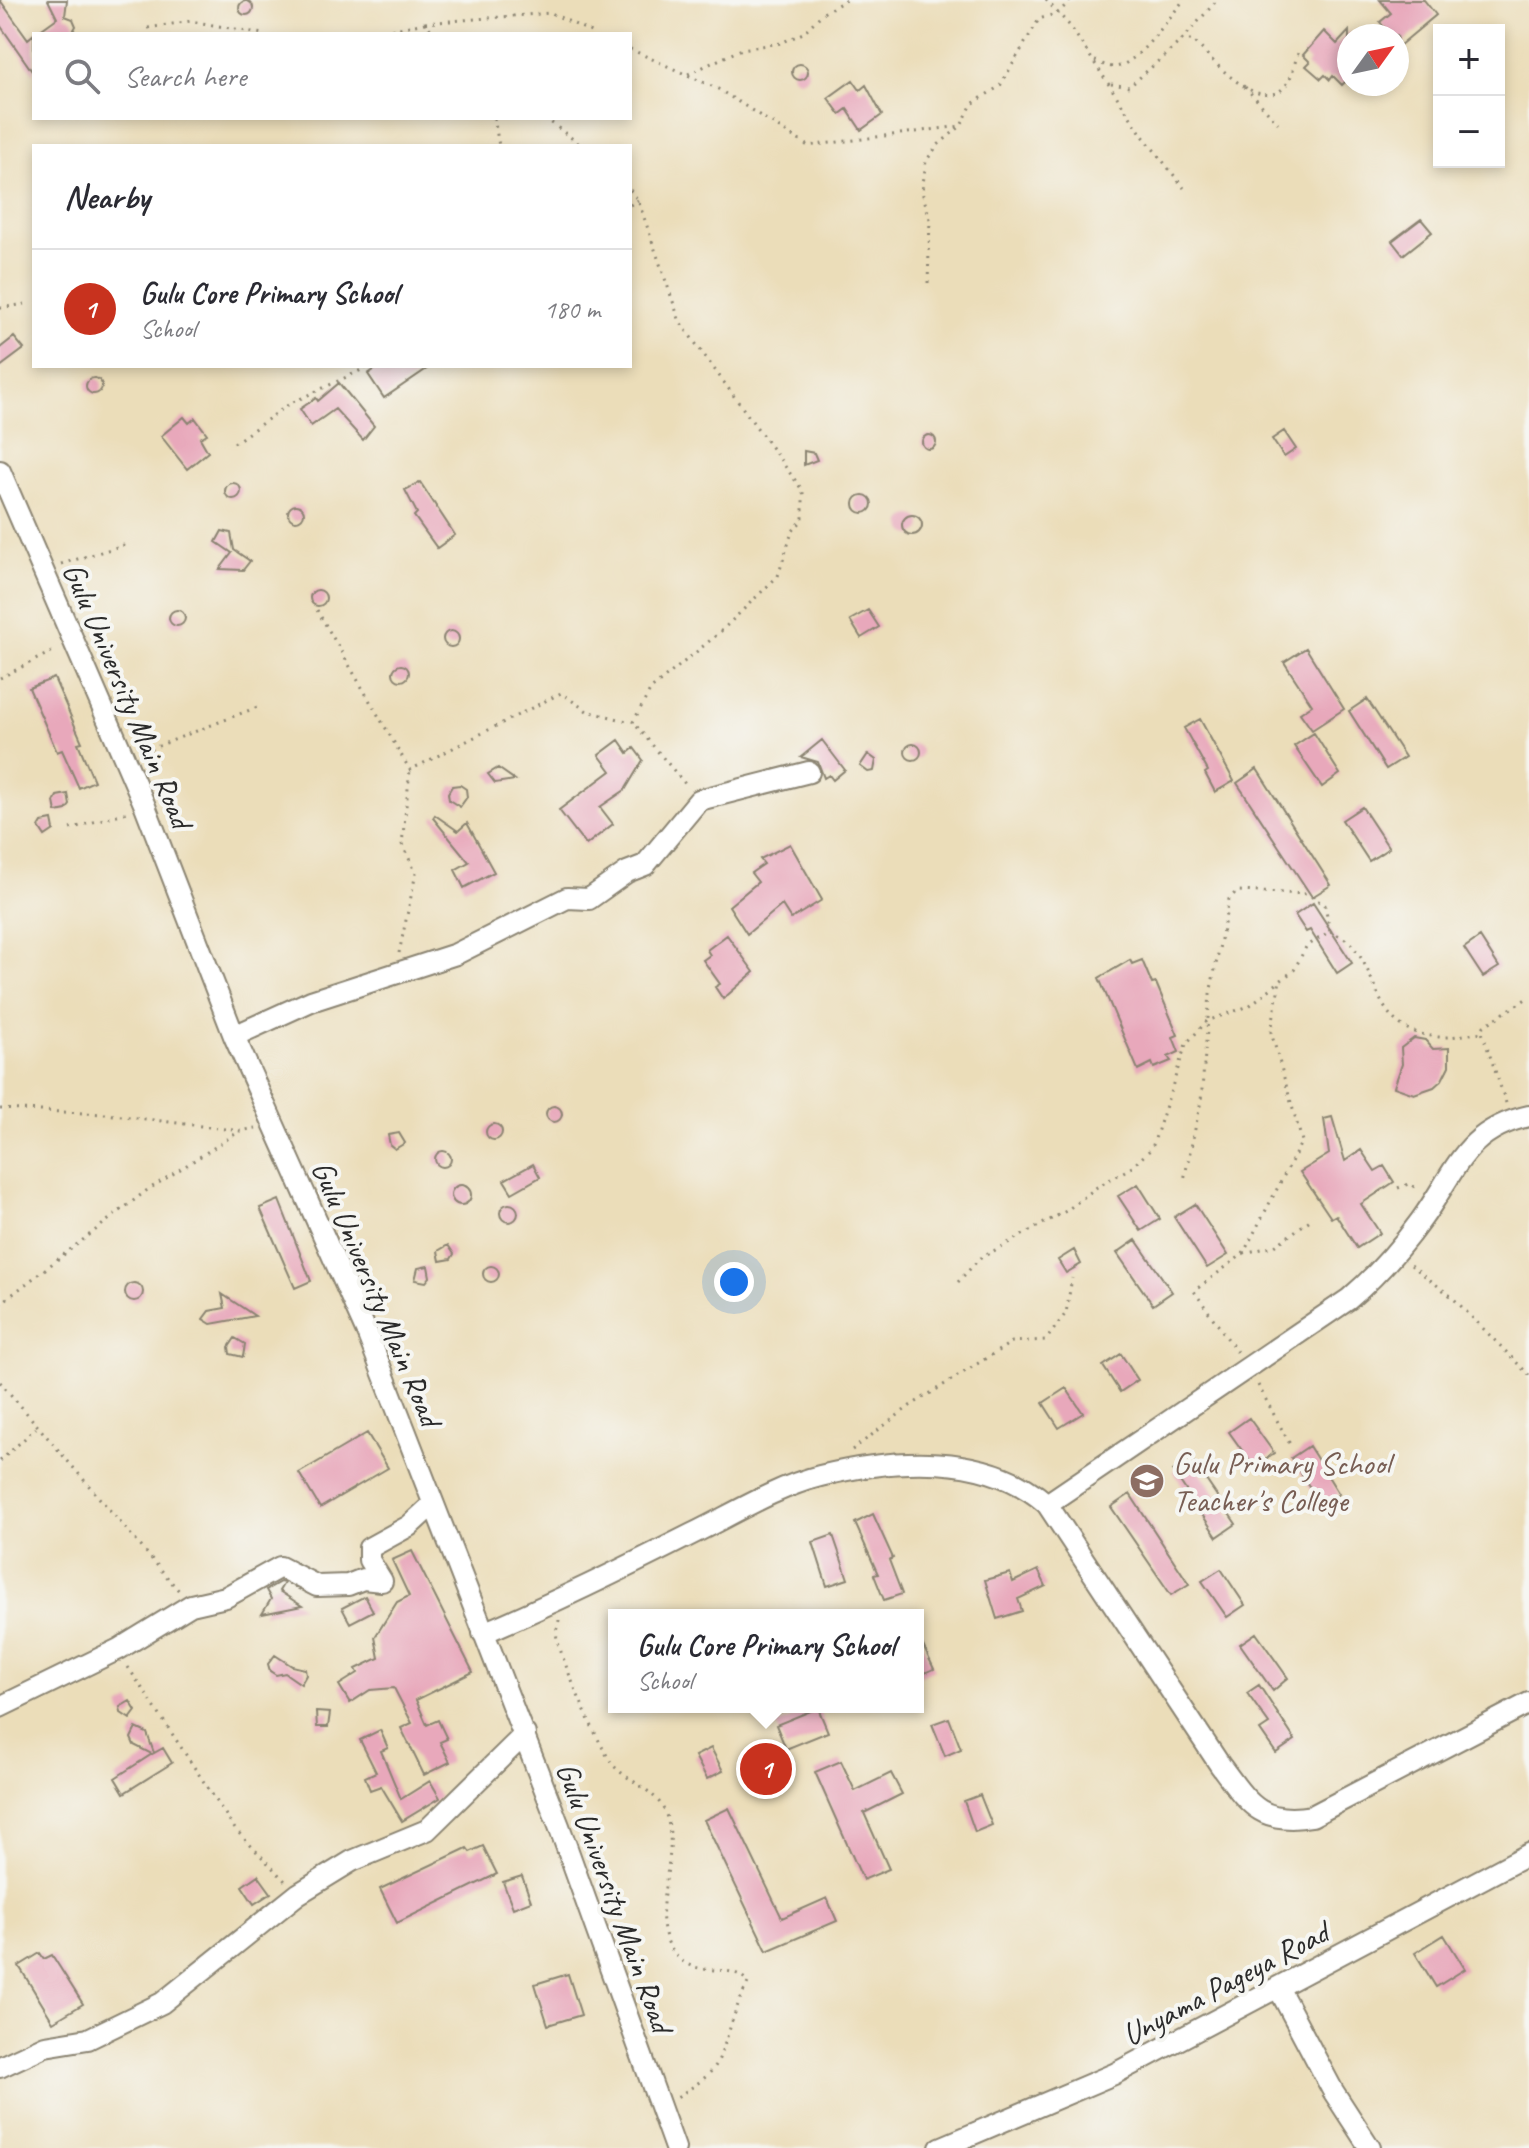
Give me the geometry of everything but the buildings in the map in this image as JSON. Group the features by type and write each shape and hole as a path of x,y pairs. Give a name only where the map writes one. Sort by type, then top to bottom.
{"street":[{"name":"Gulu University Main Road","path":"0,471 145,806 234,1036 368,1335 525,1734 658,2109 675,2148"},
{"path":"234,1036 311,1001 456,954 567,898 589,899 627,872 645,865 699,800 809,772"},
{"path":"1047,1504 1349,1299 1394,1254 1422,1219 1464,1151 1488,1131 1521,1117"},
{"path":"483,1633 566,1598 760,1500 817,1477 906,1464 987,1469 1029,1488 1047,1504 1220,1765 1244,1797 1269,1816 1285,1821 1312,1816 1529,1703"},
{"path":"0,1707 119,1649 191,1605 226,1597 280,1567 317,1586 348,1585 363,1579 382,1581 369,1560 369,1548 409,1526 433,1504"},
{"path":"0,2067 45,2046 88,2039 162,2003 298,1894 352,1861 427,1830 525,1734"},
{"name":"Unyama Pageya Road","path":"940,2148 1114,2074 1529,1854"},
{"path":"1279,1989 1333,2091 1370,2148"}],"path":[{"path":"688,74 742,49 781,43 803,33 823,13 846,0"},
{"path":"1046,0 1095,61 1143,136 1184,188"},
{"path":"928,283 930,219 922,192 926,161 938,145 961,126 972,104 1000,86 1039,19 1058,13 1071,0"},
{"path":"1095,61 1113,68 1126,62 1143,49 1184,0"},
{"path":"1111,84 1129,87 1182,40 1217,0"},
{"path":"378,32 425,23 551,13 591,32"},
{"path":"148,28 191,21 252,32"},
{"path":"425,23 433,32"},
{"path":"1182,40 1193,40 1228,77 1245,87 1278,123"},
{"path":"1245,87 1273,93 1284,88 1300,49"},
{"path":"632,50 688,74 808,146 961,126"},
{"path":"494,120 499,144"},
{"path":"548,120 579,144"},
{"path":"632,192 638,200 680,322 803,491 803,519 792,532 778,576 718,634 651,689 633,722"},
{"path":"632,204 638,200"},
{"path":"0,308 25,304"},
{"path":"234,443 291,403 366,368"},
{"path":"42,570 127,544"},
{"path":"317,610 410,770 402,844 416,873 394,973"},
{"path":"0,678 71,641"},
{"path":"410,770 561,693 587,711 633,722 699,800"},
{"path":"125,759 260,706"},
{"path":"70,829 145,806"},
{"path":"1184,1180 1201,1101 1207,1021 1229,899 1234,891 1307,894 1325,905 1330,931"},
{"path":"958,1282 979,1259 1066,1211 1097,1187 1132,1167 1152,1148 1186,1044 1207,1021 1249,1006 1294,970 1306,947 1330,931"},
{"path":"1330,931 1350,942 1364,965 1376,997 1398,1023 1434,1036 1482,1032"},
{"path":"1194,1293 1243,1254 1302,1141 1271,1032 1280,979"},
{"path":"1521,1117 1482,1032 1484,1026 1529,997"},
{"path":"0,1109 105,1114 240,1131 272,1124"},
{"path":"0,1304 146,1191 240,1131"},
{"path":"1243,1254 1275,1246 1310,1220"},
{"path":"1394,1254 1452,1297 1529,1375"},
{"path":"852,1450 910,1406 1012,1342 1046,1340 1066,1313 1072,1278"},
{"path":"0,1382 191,1605"},
{"path":"0,1461 37,1427"},
{"path":"566,1598 556,1632 573,1682 613,1766 653,1796 664,1809 670,1832 663,1934 686,1965 702,1971 718,1968 744,1978 748,1983 736,2005 718,2061 708,2074 658,2109"},
{"path":"119,1649 139,1688 153,1704 181,1752 235,1829 298,1894"}],"place":[{"name":"Gulu Primary School Teacher's College","path":"1147,1481"},
{"name":"Gulu Core Primary School","path":"766,1769"}]}
